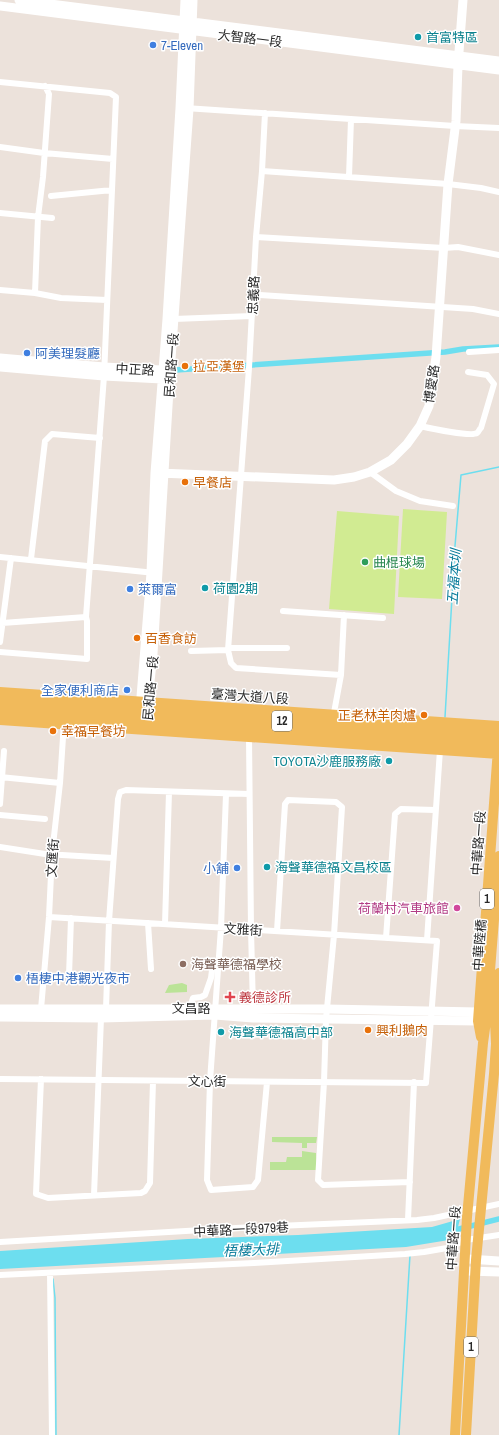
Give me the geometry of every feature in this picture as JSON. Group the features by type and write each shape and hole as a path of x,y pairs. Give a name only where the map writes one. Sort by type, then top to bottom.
{"main road":[{"name":"臺灣大道八段","path":"0,692 65,710"},
{"name":"臺灣大道八段","path":"0,701 65,710 143,716 332,729 499,738"},
{"name":"臺灣大道八段","path":"0,720 65,710"},
{"name":"臺灣大道八段","path":"0,711 65,710 143,716 258,728 332,729 499,726"},
{"name":"臺灣大道八段","path":"143,716 249,737 332,729 499,750"},
{"name":"臺灣大道八段","path":"332,729 440,750 499,750"},
{"name":"中華路一段","path":"482,1043 478,1016 499,738"},
{"name":"中華陸橋","path":"494,987 499,856"},
{"name":"中華陸橋","path":"494,987 499,973"},
{"name":"中華路一段","path":"466,1435 476,1260 496,1074 498,1040 495,1022 494,987"},
{"name":"中華路一段","path":"455,1435 466,1240 482,1043 494,987"}],"street":[{"name":"大智路一段","path":"19,0 188,26"},
{"name":"民和路一段","path":"165,374 174,319 188,26 185,0"},
{"name":"民和路一段","path":"188,26 194,0"},
{"name":"博愛路","path":"159,473 334,480 354,477 370,472 391,460 407,444 420,426 429,406 436,357 448,184 455,126 463,0"},
{"name":"大智路一段","path":"0,6 188,26 458,60 499,61"},
{"name":"大智路一段","path":"458,60 499,70"},
{"path":"0,82 110,92 116,97 104,372 86,617 87,659 0,652"},
{"path":"35,293 38,217 48,94 45,86"},
{"name":"民和路一段","path":"143,716 153,654 154,573 167,320 184,108"},
{"path":"184,108 499,128"},
{"name":"忠義路","path":"229,649 249,368 256,237 262,171 264,114"},
{"path":"349,177 352,119"},
{"path":"0,147 44,153 113,159"},
{"path":"262,171 448,184 499,192"},
{"path":"51,196 112,190"},
{"path":"0,213 52,218"},
{"path":"256,237 444,248 458,247 499,255"},
{"path":"0,290 35,293 61,298 107,300"},
{"path":"260,295 473,309 499,314"},
{"path":"174,319 252,316"},
{"path":"469,352 499,350"},
{"name":"中正路","path":"0,358 104,372"},
{"name":"中正路","path":"0,367 165,374"},
{"path":"420,426 464,434 477,433 494,384 487,375 468,372"},
{"path":"31,559 45,441 52,434 100,438"},
{"path":"370,472 396,491 420,501 453,506"},
{"path":"0,557 31,559 154,573"},
{"path":"0,642 11,558"},
{"path":"283,611 383,618"},
{"path":"332,729 341,675 344,615"},
{"path":"2,623 86,617"},
{"path":"191,651 288,648"},
{"path":"229,649 231,663 236,668 341,675"},
{"name":"文匯街","path":"41,1009 49,917 52,854 60,783 65,710"},
{"path":"253,1009 250,929 249,737 258,728"},
{"path":"427,940 440,750"},
{"path":"0,804 4,751"},
{"path":"1,777 60,783"},
{"path":"94,1195 101,1018 106,1009 113,858 118,799 120,792 126,790 249,794"},
{"path":"165,924 170,792"},
{"path":"226,794 221,928 210,1081 207,1180 211,1190 253,1187 258,1180 267,1082"},
{"path":"277,931 285,804 288,800 336,802 342,807 334,935 326,1009 324,1082 318,1180 323,1185 410,1182"},
{"path":"386,938 396,814 401,809 435,810"},
{"path":"0,815 45,818"},
{"path":"0,848 52,854 113,858"},
{"name":"文雅街","path":"49,917 437,941 432,1011"},
{"path":"69,976 72,918"},
{"path":"148,923 151,969"},
{"path":"192,1001 193,998 205,995 212,970"},
{"name":"文昌路","path":"0,1009 106,1009 215,1012 253,1018 431,1020 478,1016"},
{"path":"41,1009 47,1018"},
{"name":"文昌路","path":"0,1017 101,1018 253,1009 432,1011 478,1016"},
{"path":"408,1220 414,1082 426,1083 432,1011"},
{"name":"文心街","path":"0,1079 99,1081 414,1082"},
{"path":"41,1079 36,1194 48,1198 141,1193 146,1191 148,1188 150,1173 153,1081"},
{"name":"中華路一段979巷","path":"0,1242 408,1220 481,1212 499,1204"},
{"path":"0,1275 254,1264 404,1254 447,1248 466,1240 499,1235"},
{"path":"465,1259 499,1261"},
{"path":"464,1270 499,1272"},
{"path":"50,1274 52,1435"}],"green space":[{"path":"403,509 447,512 442,599 398,597"},
{"name":"曲棍球場","path":"337,511 399,516 394,614 329,609"},
{"path":"182,983 187,985 187,992 165,993 169,985"},
{"path":"272,1137 317,1137 316,1143 307,1143 307,1148 302,1148 302,1143 272,1142"},
{"path":"302,1151 316,1153 317,1170 270,1170 270,1162 286,1162 287,1157 302,1157"}],"water":[{"path":"460,1219 455,1239 406,1247 0,1269 0,1251 188,1239 298,1235 432,1227"}],"waterway":[{"path":"176,370 499,347"},
{"name":"五福本圳","path":"445,717 455,546 461,475 499,467"},
{"name":"梧棲大排","path":"451,1231 499,1219"},
{"path":"399,1435 410,1255"},
{"path":"53,1279 55,1298 56,1435"}],"place":[{"name":"首富特區","path":"418,37"},
{"name":"7-Eleven","path":"153,45"},
{"name":"阿美理髮廳","path":"27,353"},
{"name":"拉亞漢堡","path":"185,366"},
{"name":"早餐店","path":"185,482"},
{"name":"曲棍球場","path":"365,562"},
{"name":"荷園2期","path":"205,588"},
{"name":"萊爾富","path":"130,589"},
{"name":"百香食訪","path":"137,638"},
{"name":"全家便利商店","path":"127,690"},
{"name":"正老林羊肉爐","path":"424,715"},
{"name":"幸福早餐坊","path":"53,731"},
{"name":"TOYOTA沙鹿服務廠","path":"389,761"},
{"name":"海聲華德福文昌校區","path":"267,867"},
{"name":"小舖","path":"237,868"},
{"name":"荷蘭村汽車旅館","path":"457,908"},
{"name":"海聲華德福學校","path":"183,964"},
{"name":"梧棲中港觀光夜市","path":"18,978"},
{"name":"義德診所","path":"230,997"},
{"name":"興利鵝肉","path":"368,1030"},
{"name":"海聲華德福高中部","path":"221,1032"}]}
